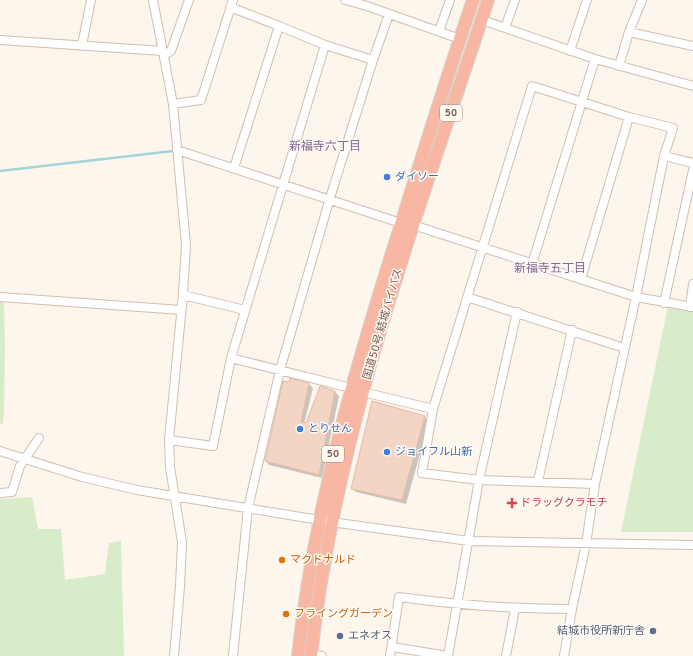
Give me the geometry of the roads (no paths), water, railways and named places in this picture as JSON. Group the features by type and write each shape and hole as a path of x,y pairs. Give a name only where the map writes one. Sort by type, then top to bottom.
{"highway":[{"name":"国道50号 結城バイパス","path":"298,656 326,521 346,453 357,390 407,224 460,39 473,0"},
{"name":"国道50号 結城バイパス","path":"407,224 488,0"},
{"name":"国道50号 結城バイパス","path":"315,656 326,521"}],"street":[{"path":"82,45 91,0"},
{"path":"153,0 173,104 186,245 183,295 169,440 170,467 182,542 174,656"},
{"path":"0,40 82,45 164,53 171,51 189,0"},
{"path":"345,0 460,39"},
{"path":"438,32 450,0"},
{"path":"505,28 515,0"},
{"path":"570,50 588,0"},
{"path":"619,66 629,32 642,0"},
{"path":"173,104 201,100 231,4 325,45 373,60"},
{"path":"233,656 248,508 280,370 330,198 389,14"},
{"path":"482,20 595,59 693,86"},
{"path":"234,168 279,26"},
{"path":"629,32 693,46"},
{"path":"169,440 213,446 231,358 325,45"},
{"path":"532,264 595,59"},
{"path":"564,656 572,609 586,544 595,484 636,297 664,156 673,128 629,117 532,86 481,248 433,409 422,473 479,480 595,484"},
{"path":"581,279 629,117"},
{"path":"177,150 636,297 691,307 693,284"},
{"path":"664,156 693,163"},
{"path":"664,303 693,170"},
{"path":"183,295 245,310"},
{"path":"0,297 181,310"},
{"path":"467,297 624,348"},
{"path":"392,647 448,656 479,480 517,312"},
{"path":"538,481 572,330"},
{"path":"231,358 433,409"},
{"path":"0,494 12,492 20,466 39,438"},
{"path":"0,451 25,460 104,482 175,496 326,521 468,541 586,544 693,544"},
{"path":"390,656 399,597 458,605 515,609 572,609"},
{"path":"506,656 515,609"}],"waterway":[{"path":"0,171 173,151"}],"place":[{"name":"ダイソー","path":"387,177"},
{"name":"とりせん","path":"300,429"},
{"name":"ジョイフル山新","path":"387,452"},
{"name":"ドラッグクラモチ","path":"512,503"},
{"name":"マクドナルド","path":"282,560"},
{"name":"フライングガーデン","path":"286,614"},
{"name":"結城市役所新庁舎","path":"653,631"},
{"name":"エネオス","path":"340,636"}],"district":[{"name":"新福寺六丁目","path":"325,147"},
{"name":"新福寺五丁目","path":"550,269"}]}
